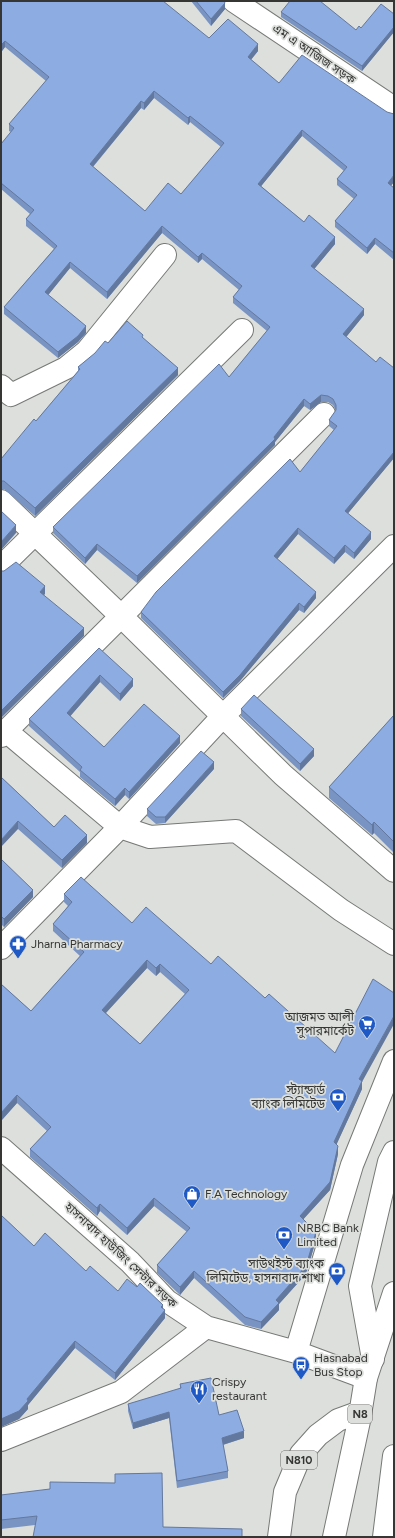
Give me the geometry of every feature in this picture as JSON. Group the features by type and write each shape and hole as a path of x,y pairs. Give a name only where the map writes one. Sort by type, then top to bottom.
{"main road":[{"name":"এম এ আজিজ সড়ক","path":"234,1 394,108"},
{"path":"1,386 11,395 66,368 87,350 165,255"},
{"path":"1,567 242,330"},
{"path":"324,414 3,734 120,827 150,837 236,831 341,910 394,944"},
{"path":"1,501 35,532 283,775 394,870"},
{"path":"1,948 120,827 223,716 394,546"},
{"path":"296,1352 352,1165 394,1061"},
{"name":"হাসনাবাদ হাউজিং সেন্টার সড়ক","path":"1,1148 130,1262 167,1301 206,1327 296,1352 370,1368"},
{"path":"370,1368 360,1286 389,1162 394,1152"},
{"name":"N8","path":"334,1537 370,1368 394,1293"},
{"path":"1,1440 121,1392 206,1327"},
{"name":"N810","path":"279,1537 285,1492 301,1454 318,1435 338,1420 360,1412"},
{"path":"384,1537 394,1456"}],"building":[{"path":"1,1 163,1 209,38 228,19 258,44 248,57 279,83 302,55 387,112 394,114 394,175 388,183 394,188 394,253 375,238 367,248 335,221 357,195 337,179 347,167 302,130 258,184 304,222 309,215 335,237 311,266 364,309 343,334 376,362 380,357 394,368 394,452 345,511 371,532 354,553 345,545 334,558 298,528 274,556 316,592 304,607 299,603 240,675 223,692 141,612 156,592 290,459 300,472 337,426 329,420 336,410 336,405 333,399 328,396 321,395 310,404 304,399 274,437 275,439 137,576 97,544 85,558 53,527 219,364 229,377 270,327 233,297 242,286 202,253 198,257 162,226 107,292 70,262 45,292 86,326 78,336 58,352 4,307 57,246 26,219 34,210 1,183 1,144 14,128 9,124 49,77 5,41 2,44","holes":["154,91 188,118 190,116 224,143 181,194 168,183 145,211 90,164 141,101 144,103"]},
{"path":"196,1 224,1 225,3 211,19"},
{"path":"290,1 320,1 356,30 359,26 361,28 381,4 394,14 394,27 362,66 281,12"},
{"path":"127,321 143,335 142,337 178,368 35,508 4,481 1,481 1,459 34,419 36,421 80,369 78,367 95,353 105,341 108,343"},
{"path":"1,511 16,525 1,542"},
{"path":"16,562 45,586 40,592 84,628 1,711 1,571 4,571"},
{"path":"99,648 133,679 120,694 100,675 67,713 104,747 144,704 180,736 129,792 125,788 115,799 80,770 82,767 29,719"},
{"path":"254,695 314,749 300,764 241,709"},
{"path":"394,715 394,842 374,822 372,825 329,787"},
{"path":"201,751 214,762 165,817 156,817 147,809"},
{"path":"1,777 54,827 65,815 87,835 62,860 18,821 1,840"},
{"path":"1,859 33,890 4,919 1,916"},
{"path":"81,877 132,923 146,907 211,964 218,956 265,998 269,994 335,1053 373,979 394,993 394,1016 359,1079 362,1081 334,1142 338,1146 330,1182 300,1216 316,1232 306,1266 276,1300 279,1303 261,1322 245,1317 194,1271 180,1287 157,1265 190,1228 154,1198 127,1228 100,1204 97,1208 30,1149 51,1127 17,1095 1,1113 1,984 31,1011 84,952 53,924 72,902 64,894","holes":["147,960 156,968 160,964 189,990 140,1044 102,1010"]},
{"path":"1,1215 34,1246 45,1233 86,1271 90,1266 118,1291 127,1279 137,1287 140,1283 163,1305 161,1307 165,1310 115,1373 75,1341 27,1399 28,1401 19,1411 1,1419"},
{"path":"211,1378 219,1415 237,1410 244,1431 222,1438 228,1471 177,1481 169,1412 133,1423 128,1404 181,1388 180,1384"},
{"path":"162,1473 163,1527 242,1529 242,1537 33,1537 37,1516 1,1520 1,1495 50,1489 50,1482 115,1483 115,1474"}],"place":[{"name":"Jharna Pharmacy","path":"18,959"},
{"name":"আজমত আলী সুপারমার্কেট","path":"367,1039"},
{"name":"স্ট্যান্ডার্ড ব্যাংক লিমিটেড","path":"338,1112"},
{"name":"F.A Technology","path":"192,1209"},
{"name":"NRBC Bank Limited","path":"284,1250"},
{"name":"সাউথইস্ট ব্যাংক লিমিটেড, হাসনাবাদ শাখা","path":"337,1286"},
{"name":"Hasnabad Bus Stop","path":"301,1380"},
{"name":"Crispy restaurant","path":"199,1404"}]}
